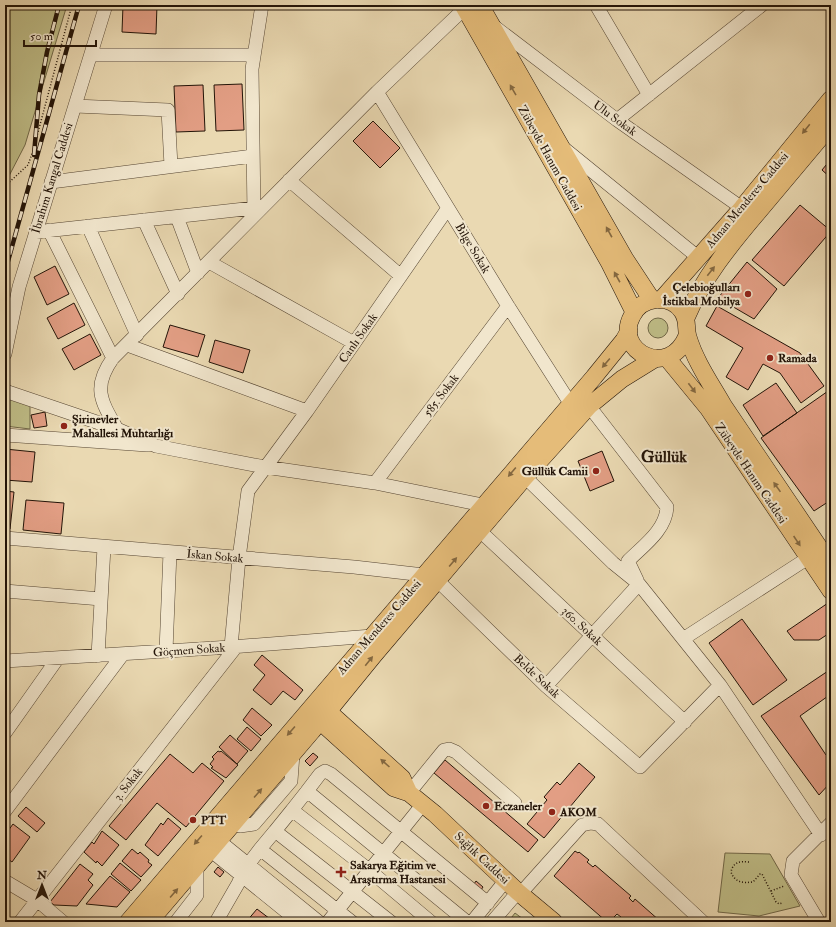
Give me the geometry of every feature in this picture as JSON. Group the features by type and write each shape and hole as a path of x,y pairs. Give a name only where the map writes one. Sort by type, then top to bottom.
{"main road":[{"name":"Zübeyde Hanım Caddesi","path":"467,6 491,25 625,259 657,300"},
{"name":"Zübeyde Hanım Caddesi","path":"467,6 609,262 634,312"},
{"name":"Adnan Menderes Caddesi","path":"657,300 699,258 831,99"},
{"name":"Adnan Menderes Caddesi","path":"686,318 695,297 707,277 739,235 831,125"},
{"path":"657,300 674,304 681,310 686,318 687,336 684,345 678,352 662,358 641,353 634,346 628,326 634,312 646,302 657,300"},
{"name":"Adnan Menderes Caddesi","path":"149,922 197,867 231,824 297,749 318,711 349,686 431,578 483,506 624,340 629,332"},
{"name":"Zübeyde Hanım Caddesi","path":"687,336 723,405 831,565"},
{"name":"Zübeyde Hanım Caddesi","path":"662,358 690,384 708,408 831,591"},
{"name":"Adnan Menderes Caddesi","path":"128,922 318,711 372,636 480,530 589,406 622,379 662,358"},
{"path":"349,686 340,704 339,711 342,721 352,732"},
{"name":"Sağlık Caddesi","path":"318,711 352,732 402,778 409,793"},
{"name":"Sağlık Caddesi","path":"318,711 355,753 394,788 409,793 423,804 515,889 554,922"},
{"path":"297,749 328,741 355,753"}],"street":[{"name":"İbrahim Kangal Caddesi","path":"5,354 19,287 106,5"},
{"path":"254,212 252,69 262,5"},
{"path":"617,120 762,5"},
{"path":"117,429 103,405 100,388 103,371 112,358 178,294 254,212 289,180 377,92 467,6"},
{"path":"601,7 649,95"},
{"name":"Ulu Sokak","path":"491,25 617,120 742,208"},
{"path":"91,55 254,56"},
{"name":"Bilge Sokak","path":"377,92 508,306 570,403"},
{"path":"75,106 168,110 171,166"},
{"path":"561,146 699,258"},
{"path":"51,182 253,156"},
{"path":"289,180 401,276"},
{"name":"Canlı Sokak","path":"234,647 239,558 248,491 307,411 448,208"},
{"path":"36,232 177,216 254,212"},
{"path":"177,216 198,273"},
{"path":"144,220 178,294"},
{"path":"88,226 137,334"},
{"path":"49,230 112,358"},
{"path":"209,262 354,343"},
{"name":"585. Sokak","path":"375,483 508,306"},
{"path":"127,345 307,411"},
{"path":"5,391 117,429 156,446"},
{"path":"589,406 667,507 666,518 657,532 628,561 639,584"},
{"path":"5,435 156,446 265,467 375,483 483,506"},
{"path":"526,477 613,563 639,584 720,685 821,835"},
{"name":"360. Sokak","path":"480,530 685,722"},
{"name":"İskan Sokak","path":"5,538 354,567 431,578"},
{"path":"98,656 104,547"},
{"path":"166,651 170,552"},
{"path":"683,639 808,558"},
{"name":"Belde Sokak","path":"431,578 546,686 640,767 685,722"},
{"path":"546,686 639,584"},
{"path":"5,591 101,599"},
{"name":"Göçmen Sokak","path":"5,662 234,647 372,636"},
{"name":"3. Sokak","path":"20,922 234,647"},
{"path":"5,811 123,654"},
{"path":"5,733 58,658"},
{"path":"685,722 720,685"},
{"path":"409,793 444,750 449,749 456,752 515,803"},
{"path":"216,922 239,882 244,869 320,774 325,771 331,774 400,833 488,903"},
{"path":"307,791 384,852 467,922"},
{"path":"328,922 423,804"},
{"path":"292,810 369,870 431,922"},
{"path":"492,922 515,889 582,825 591,823 598,824 703,922"},
{"path":"819,922 791,875 793,862 821,835 831,823"},
{"path":"275,830 391,922"},
{"path":"214,845 244,869 319,922"},
{"path":"260,849 352,922"},
{"path":"176,922 197,895 197,867"},
{"path":"244,869 299,922"},
{"path":"5,881 37,900 63,922"},
{"path":"472,922 488,903 515,889"}],"path":[{"path":"5,186 28,165 72,5"},
{"path":"749,862 738,862 735,864 731,872 733,878 740,882 753,882 760,874 762,874 776,902 779,904 782,903"},
{"path":"771,891 794,880"}],"shaded area":[{"path":"5,5 67,5 25,145 9,176 5,178"},
{"path":"658,318 665,321 668,328 665,335 658,338 651,335 648,328 651,321"},
{"path":"14,396 30,403 30,429 5,426 5,399"},
{"path":"725,853 770,854 800,906 759,916 718,912"},
{"path":"515,913 527,922 508,922"}],"building":[{"path":"123,5 157,5 156,34 122,32"},
{"path":"242,84 244,130 216,131 214,85"},
{"path":"203,85 205,131 176,132 174,86"},
{"path":"373,121 400,148 380,168 353,141"},
{"path":"831,159 831,178 822,170"},
{"path":"800,205 831,231 784,286 752,260"},
{"name":"Çelebioğulları İstikbal Mobilya","path":"747,262 777,289 754,319 718,298"},
{"path":"55,266 69,294 47,305 34,277"},
{"path":"74,303 85,325 58,339 47,318"},
{"name":"Ramada","path":"717,306 800,353 824,386 801,403 780,373 763,364 748,390 726,377 743,348 706,326"},
{"path":"170,325 205,335 198,357 163,347"},
{"path":"90,334 101,355 74,370 62,349"},
{"path":"215,340 250,350 243,373 209,362"},
{"path":"776,383 797,413 763,436 743,405"},
{"path":"831,389 831,500 814,511 761,438"},
{"path":"45,412 47,426 34,428 31,415"},
{"path":"5,449 35,452 32,482 5,480"},
{"name":"Güllük Camii","path":"602,451 614,481 590,491 578,461"},
{"path":"5,491 14,492 10,529 5,529"},
{"path":"26,500 64,503 61,534 23,530"},
{"path":"828,603 831,608 831,632 819,640 794,640 787,631"},
{"path":"742,619 787,680 753,705 709,643"},
{"path":"262,655 303,690 295,700 283,691 271,705 253,690 265,675 254,665"},
{"path":"831,669 831,694 800,716 826,755 831,750 831,782 819,795 761,716"},
{"path":"252,708 272,725 261,736 243,720"},
{"path":"247,727 261,739 251,751 237,739"},
{"path":"230,735 248,751 237,764 219,747"},
{"path":"218,751 221,751 238,765 226,778 211,768 213,767 210,764 214,759 212,757"},
{"path":"313,753 318,757 310,766 305,761"},
{"path":"170,754 193,773 202,763 224,781 186,827 157,803 126,840 109,826"},
{"name":"Eczaneler","path":"445,760 538,840 528,852 434,773"},
{"name":"AKOM","path":"579,763 595,777 544,838 527,824 547,800 544,797 557,782 560,785"},
{"path":"26,807 45,823 37,832 18,816"},
{"path":"168,818 181,829 158,856 145,845 161,823 163,825"},
{"path":"13,824 30,837 12,862 5,857 5,835"},
{"path":"102,831 119,845 102,866 97,861 96,863 84,852 92,842 94,844"},
{"path":"132,849 138,854 140,852 152,865 141,877 122,861"},
{"path":"575,851 578,853 579,852 589,860 587,862 593,867 595,865 631,896 629,898 633,902 635,899 660,921 617,922 621,917 617,914 609,922 607,922 554,876"},
{"path":"120,863 141,880 131,891 111,874"},
{"path":"80,864 93,874 88,880 93,885 77,906 54,905 50,902"},
{"path":"218,867 224,872 220,877 214,872"},
{"path":"110,876 130,892 117,907 86,904"},
{"path":"476,881 483,887 479,893 472,887"},
{"path":"257,909 274,922 246,922"}],"railway":[{"path":"34,155 39,95 47,52 59,5"},
{"path":"5,272 79,5"}],"place":[{"name":"Çelebioğulları İstikbal Mobilya","path":"748,294"},
{"name":"Ramada","path":"770,358"},
{"name":"Şirinevler Mahallesi Muhtarlığı","path":"64,426"},
{"name":"Güllük Camii","path":"596,471"},
{"name":"Eczaneler","path":"486,806"},
{"name":"AKOM","path":"552,812"},
{"name":"PTT","path":"193,820"},
{"name":"Sakarya Eğitim ve Araştırma Hastanesi","path":"341,872"}],"district":[{"name":"Güllük","path":"664,456"}]}
